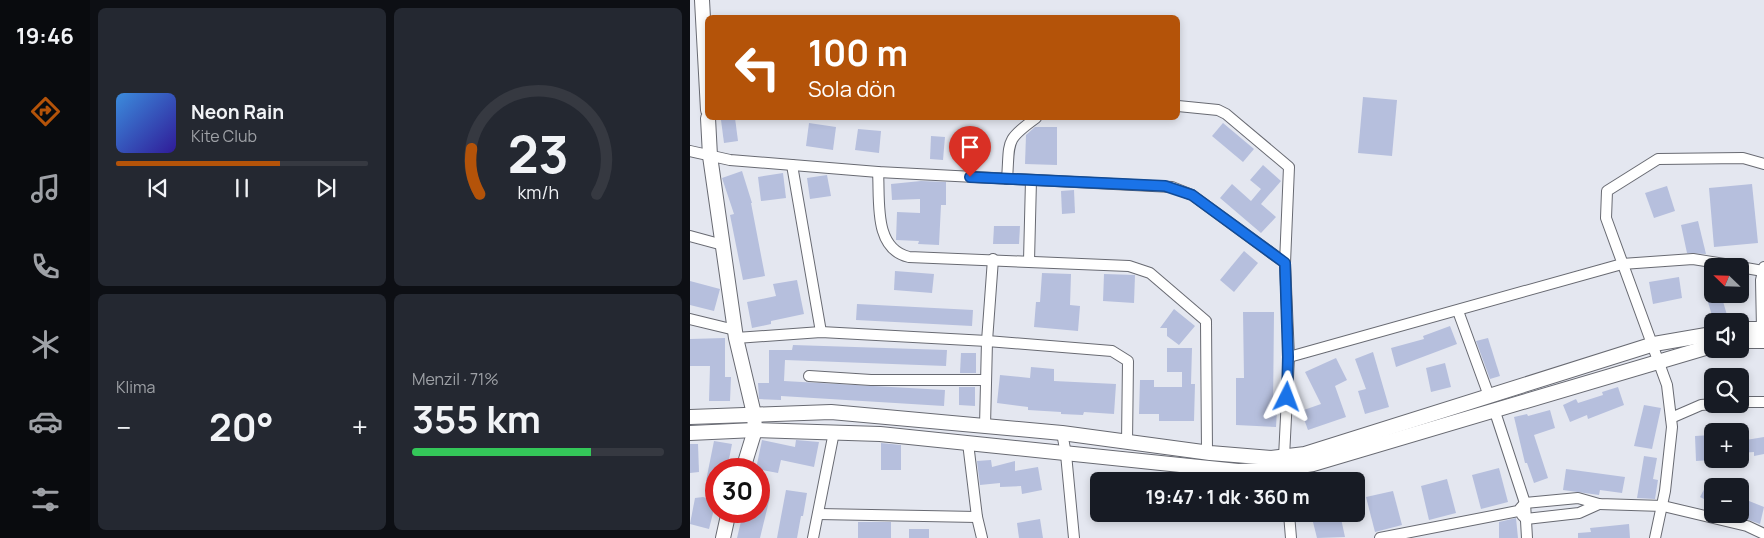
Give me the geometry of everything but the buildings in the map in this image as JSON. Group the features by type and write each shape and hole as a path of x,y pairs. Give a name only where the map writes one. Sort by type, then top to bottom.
{"street":[{"path":"702,0 705,55"},
{"path":"1180,106 1218,110 1226,114 1289,167 1285,263 1288,357 1285,469"},
{"path":"1007,179 1010,141 1014,134 1033,120"},
{"path":"708,121 710,156 735,334 754,414 755,430 746,458"},
{"path":"690,151 710,156 878,172 1165,186 1179,189 1192,195 1285,263"},
{"path":"1655,538 1663,506 1671,418 1667,385 1654,344 1606,218 1607,191 1658,159 1743,158 1764,164"},
{"path":"792,165 821,332"},
{"path":"878,172 883,237 895,252 908,257 1122,264 1150,273 1206,321 1207,452"},
{"path":"1029,261 1031,180"},
{"path":"690,236 723,245"},
{"path":"1288,357 1622,264 1693,258 1704,260"},
{"path":"985,426 987,341 993,259"},
{"path":"1749,267 1764,269 1763,335"},
{"path":"1458,311 1495,412 1526,519 1527,538"},
{"path":"690,318 735,334 821,332 987,341 1112,351 1128,361 1127,442"},
{"path":"1749,331 1763,335"},
{"path":"1285,469 1305,454 1654,344 1704,335"},
{"path":"1749,339 1763,335"},
{"path":"690,433 755,430 880,434 1238,471 1285,469 1312,464 1495,412 1704,348"},
{"path":"809,376 871,380 986,380"},
{"path":"1749,402 1764,402"},
{"path":"1671,418 1704,405"},
{"path":"690,417 831,412 1062,433 1207,452 1271,458 1285,469"},
{"path":"813,538 834,432"},
{"path":"1062,433 1066,454 1074,538"},
{"path":"968,443 977,517 982,538"},
{"path":"1380,538 1521,507 1578,498 1600,504 1663,506 1747,526 1764,534"},
{"path":"1526,519 1579,513 1600,504"},
{"path":"818,514 977,517"},
{"path":"1290,522 1291,538"},
{"path":"723,538 726,523"}],"route":[{"path":"970,177 1165,186 1179,189 1192,195 1285,263 1288,357 1287,397"}]}
